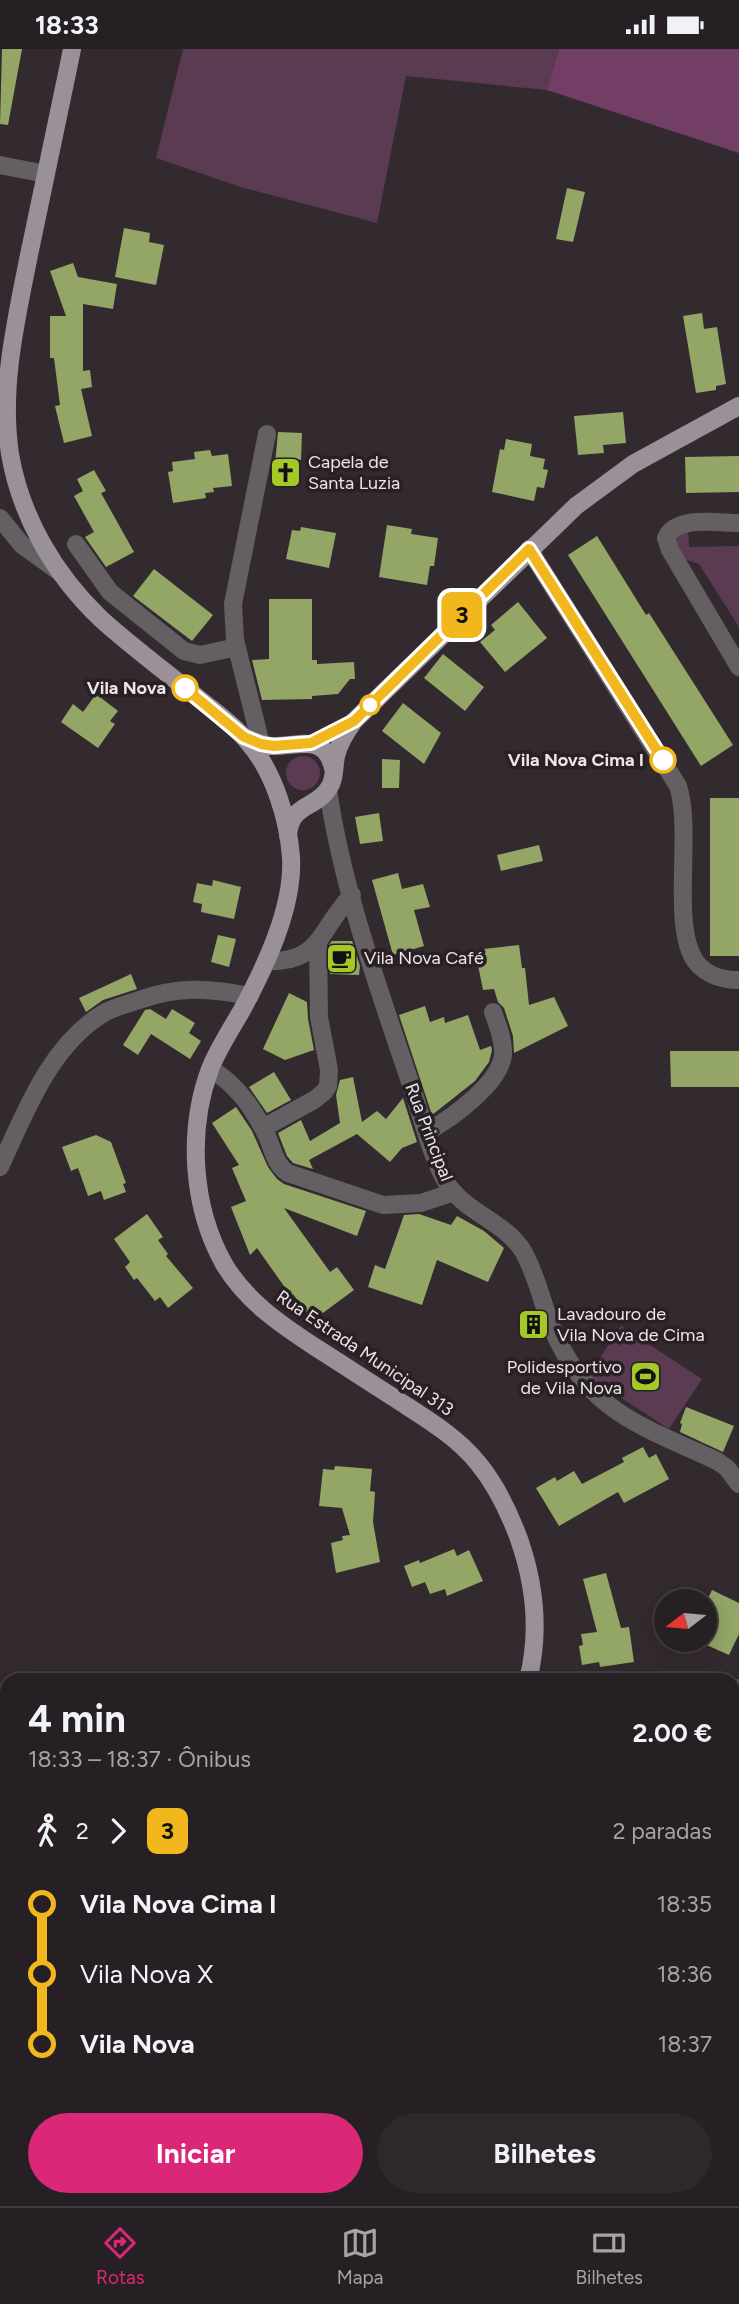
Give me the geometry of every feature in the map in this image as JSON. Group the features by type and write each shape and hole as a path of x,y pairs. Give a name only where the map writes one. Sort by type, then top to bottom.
{"main road":[{"name":"Rua Estrada Municipal 313","path":"72,49 8,364 6,403 9,450 21,495 35,530 61,573 103,620 253,741 270,777 289,836 289,891 280,923 266,961 211,1069 205,1089 196,1142 199,1190 210,1237 236,1283 258,1306 285,1327 437,1426 463,1446 481,1467 509,1514 527,1561 534,1595 535,1627 529,1673"},
{"path":"278,799 295,804 321,798 328,790 339,748 354,721 576,506 654,452 739,406"},
{"path":"253,741 311,743 354,721"},
{"path":"311,743 327,754 334,772"},
{"path":"270,777 274,759 283,748 291,744"},
{"path":"289,836 292,820 311,802"}],"street":[{"path":"0,165 46,174"},
{"path":"253,741 233,627 233,604 267,434"},
{"path":"0,518 22,545 61,573"},
{"path":"739,523 679,525 672,528 666,537 670,551 739,667"},
{"path":"76,544 110,592 188,654 200,655 237,647"},
{"path":"529,549 678,786 683,810 685,929 692,956 709,973 724,979 739,980"},
{"name":"Rua Principal","path":"328,790 333,823 381,995 443,1175 454,1192 511,1236 521,1248 532,1270 556,1337 569,1362 592,1392 639,1426 716,1461 738,1481"},
{"path":"266,961 285,961 300,957 318,941 339,908 352,895"},
{"path":"263,1128 314,1100 328,1086 329,1070 319,1017 318,941"},
{"path":"0,1167 37,1091 62,1050 81,1029 106,1012 160,993 191,988 250,996"},
{"path":"427,1132 461,1111 500,1065 503,1048 493,1013"},
{"path":"211,1069 237,1088 263,1128 279,1165 285,1172 383,1205 403,1206 454,1192"}],"shaded area":[{"path":"183,49 559,49 547,90 406,76 377,223 241,187 156,158"},
{"path":"559,49 739,49 739,153 547,90"},
{"path":"688,531 689,547 739,546 739,627 699,564 675,556 673,537"},
{"path":"303,756 315,761 320,773 315,785 303,790 291,785 286,773 291,761"},
{"name":"Polidesportivo de Vila Nova","path":"621,1326 702,1379 669,1429 588,1376"}],"building":[{"path":"2,49 22,49 8,125 0,124"},
{"path":"567,188 585,192 573,242 556,239"},
{"path":"124,228 150,233 149,242 164,245 156,285 115,277"},
{"path":"73,263 78,277 117,284 113,309 83,304 83,371 90,370 92,387 81,389 92,436 64,443 55,406 60,405 54,358 50,358 50,316 66,316 50,271"},
{"path":"702,313 704,329 717,327 726,384 716,386 716,390 696,393 683,316"},
{"path":"623,412 626,443 603,445 604,453 578,455 574,416"},
{"name":"Capela de Santa Luzia","path":"278,432 302,433 301,460 297,459 295,486 273,485"},
{"path":"506,439 532,444 530,456 545,459 543,469 548,470 544,488 537,487 534,501 492,492 500,449 504,450"},
{"path":"210,450 212,456 228,454 232,486 213,488 214,492 205,493 206,498 173,503 168,472 173,471 172,462 195,459 194,452"},
{"path":"739,456 739,492 686,493 685,457"},
{"path":"94,470 106,491 101,493 134,552 106,567 85,537 94,532 74,496 83,491 77,479"},
{"path":"387,525 412,529 411,534 438,538 434,566 430,566 427,585 379,577"},
{"path":"301,527 336,533 329,568 286,559 292,530 300,531"},
{"path":"597,536 733,745 701,766 568,555"},
{"path":"154,569 213,615 192,641 133,596"},
{"path":"269,599 312,599 312,660 317,660 317,664 354,662 355,679 350,679 338,694 312,696 312,699 262,700 252,660 269,659"},
{"path":"518,602 547,638 505,672 480,642 495,630 491,625"},
{"path":"443,654 484,687 465,711 424,678"},
{"path":"96,694 118,711 110,721 115,724 98,748 61,722 73,704 83,712"},
{"path":"403,703 441,733 424,764 382,731"},
{"path":"382,759 400,760 399,788 382,788"},
{"path":"710,798 739,798 739,956 710,956"},
{"path":"379,813 383,841 360,844 355,817"},
{"path":"539,845 543,861 501,871 497,855"},
{"path":"398,873 402,889 423,884 430,907 414,910 424,946 393,955 372,880"},
{"path":"213,880 241,887 234,919 201,912 202,904 193,902 197,883 212,886"},
{"path":"218,935 236,939 229,967 211,962"},
{"path":"332,941 352,941 360,966 359,975 330,974 329,945"},
{"path":"519,945 522,968 525,968 529,1005 554,997 568,1026 514,1053 513,1036 504,1008 498,1002 494,989 483,990 475,950"},
{"path":"131,974 137,989 103,1000 86,1012 79,998"},
{"path":"289,993 307,1002 314,1050 285,1060 263,1049"},
{"path":"425,1006 430,1022 444,1017 445,1023 468,1015 480,1050 491,1046 492,1050 489,1062 475,1081 432,1115 399,1015"},
{"path":"150,1009 166,1019 172,1009 195,1023 189,1033 201,1041 190,1059 151,1034 138,1055 123,1045 145,1010"},
{"path":"670,1051 739,1051 739,1087 671,1087"},
{"path":"274,1072 291,1100 267,1113 249,1087"},
{"path":"353,1077 362,1122 377,1111 386,1119 403,1098 417,1142 402,1148 390,1162 357,1134 309,1160 313,1169 293,1163 287,1156 278,1133 301,1120 310,1141 340,1123 336,1095 340,1080"},
{"path":"236,1107 277,1179 284,1184 366,1211 357,1236 284,1208 330,1272 337,1267 354,1290 312,1321 257,1248 250,1255 231,1207 246,1201 232,1168 239,1165 212,1123"},
{"path":"96,1135 111,1142 126,1183 123,1184 126,1192 104,1200 101,1191 88,1196 78,1168 71,1171 62,1147"},
{"path":"147,1214 163,1237 158,1240 168,1254 166,1256 193,1288 168,1308 160,1297 155,1301 137,1278 134,1280 125,1267 130,1262 114,1239"},
{"path":"419,1214 451,1225 457,1216 484,1231 504,1248 488,1282 437,1260 422,1305 368,1287 375,1265 385,1269 404,1215"},
{"path":"686,1407 734,1426 723,1452 680,1432 680,1423"},
{"path":"643,1447 649,1458 656,1454 669,1479 624,1503 618,1492 559,1526 536,1488 555,1477 557,1481 574,1471 582,1484 624,1462 622,1458"},
{"path":"335,1466 372,1469 370,1491 375,1492 373,1522 380,1562 336,1573 331,1543 343,1540 342,1536 350,1535 342,1508 319,1506 323,1469 334,1470"},
{"path":"454,1549 457,1556 469,1550 483,1581 447,1596 445,1589 430,1594 425,1582 412,1587 404,1566 419,1560 420,1563"},
{"path":"606,1573 621,1628 629,1627 634,1662 600,1667 599,1662 582,1665 579,1646 583,1645 581,1634 597,1632 583,1579"},
{"path":"718,1593 739,1603 739,1634 729,1655 718,1650"}],"bus line":[{"name":"3","path":"185,688 244,737 254,742 274,746 311,743 354,721 529,549 663,760"}],"place":[{"name":"Capela de Santa Luzia","path":"285,472"},
{"name":"Vila Nova","path":"185,688"},
{"name":"Vila Nova Cima I","path":"663,760"},
{"name":"Vila Nova Café","path":"341,958"},
{"name":"Lavadouro de Vila Nova de Cima","path":"534,1324"},
{"name":"Polidesportivo de Vila Nova","path":"645,1377"}]}
